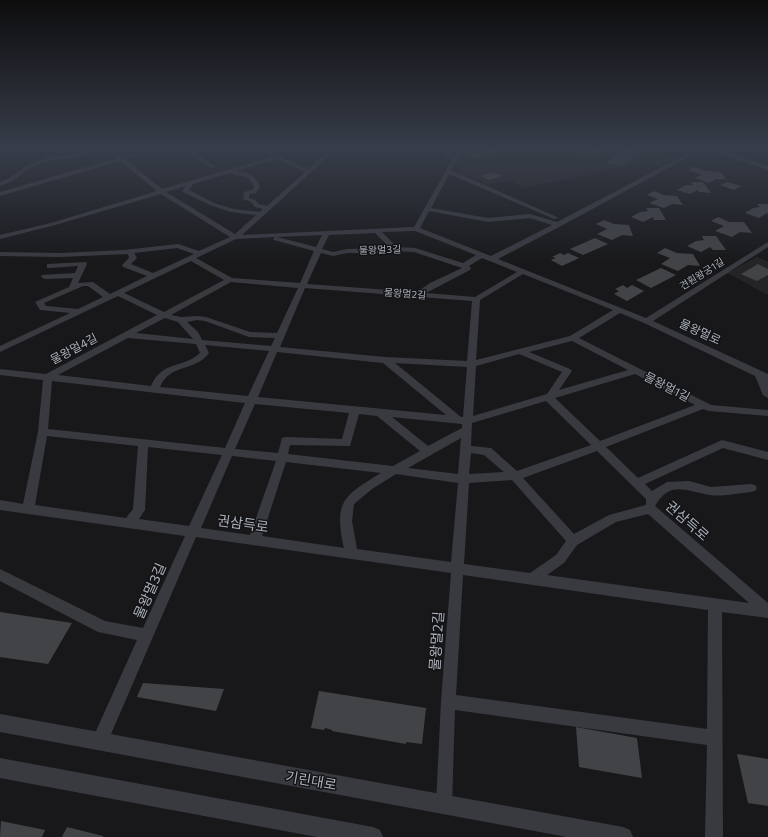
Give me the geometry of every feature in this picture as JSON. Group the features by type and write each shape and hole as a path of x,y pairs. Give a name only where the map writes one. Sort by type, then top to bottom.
{"street":[{"path":"0,194 21,186"},
{"path":"155,186 235,238 416,229 440,186"},
{"path":"0,237 52,224 181,186"},
{"path":"189,186 185,191 212,204 233,211 261,214"},
{"path":"257,186 254,192 246,194 246,200 253,201 257,206 268,208"},
{"path":"0,349 235,238 294,186"},
{"path":"480,186 562,224"},
{"path":"492,259 562,224 632,186"},
{"path":"428,209 488,220 530,216 562,224"},
{"name":"물왕멀로","path":"416,229 647,321 768,378"},
{"path":"376,230 395,249"},
{"name":"물왕멀3길","path":"99,742 302,286 313,248 326,233"},
{"path":"264,236 313,248"},
{"name":"견훤왕궁1길","path":"647,321 768,244"},
{"path":"0,254 60,255 128,253 178,246 200,254"},
{"name":"물왕멀3길","path":"313,248 333,254 395,249 415,250 464,266"},
{"path":"128,253 133,258 126,265 154,276"},
{"path":"418,295 433,285 467,268 464,266 481,255"},
{"path":"191,258 230,280 302,286"},
{"path":"50,266 83,264 72,288"},
{"path":"476,299 523,272"},
{"path":"45,277 78,275"},
{"name":"물왕멀4길","path":"28,509 44,432 48,377 230,280"},
{"path":"80,311 43,308 39,302 82,284 90,284 109,297"},
{"name":"물왕멀2길","path":"302,286 476,299 471,364 464,424 466,449 448,701 444,805"},
{"path":"118,293 163,315 181,320 197,318 206,319 249,334 280,336"},
{"path":"127,335 385,360 471,364 573,338 620,310"},
{"path":"154,389 156,379 161,374 171,368 202,357 205,353 199,342 181,320"},
{"name":"물왕멀1길","path":"573,338 634,371 709,408 768,413"},
{"path":"521,352 566,371 550,395"},
{"path":"385,360 464,424"},
{"path":"352,554 346,515 349,502 356,495 394,470 428,452 464,424 550,395 634,371"},
{"path":"0,372 251,400 379,412 464,424"},
{"path":"759,373 768,395"},
{"path":"550,395 572,420 637,483 651,504 667,486 688,485 711,491 751,488"},
{"path":"44,432 394,470 463,479 515,476 599,446 703,405"},
{"path":"254,541 282,458 286,441 346,443 359,410"},
{"path":"379,412 428,452"},
{"path":"129,523 139,510 143,443"},
{"path":"637,483 722,444 768,456"},
{"path":"466,449 487,451 515,476 573,541"},
{"name":"권삼득로","path":"532,579 560,559 573,541 613,518 651,504 768,611"},
{"name":"권삼득로","path":"0,505 715,605 768,611"},
{"path":"0,575 103,627 147,635"},
{"path":"714,837 715,605"},
{"path":"448,701 714,738"},
{"name":"기린대로","path":"0,723 623,837"},
{"path":"0,768 373,837"}],"shaded area":[{"path":"520,186 532,186 523,188"},
{"path":"757,257 768,262 768,295 727,273"}],"building":[{"path":"684,186 706,186 711,193 699,192 698,190 690,194 677,190"},
{"path":"723,186 741,186 734,190"},
{"path":"654,191 664,195 677,196 683,205 672,204 664,208 649,203 658,199 647,195"},
{"path":"757,204 768,204 768,215 767,213 759,218 745,213 753,208 760,207"},
{"path":"646,208 659,208 666,220 654,220 653,217 643,222 631,217 640,212 648,211"},
{"path":"718,217 729,222 744,222 752,233 740,232 732,237 715,231 724,226 711,221"},
{"path":"604,220 614,224 629,225 633,236 622,235 612,240 597,234 607,229 596,224"},
{"path":"702,236 716,236 726,250 713,250 710,247 701,252 687,246 696,241 704,240"},
{"path":"595,238 608,244 583,255 570,249"},
{"path":"665,248 677,253 693,254 700,266 688,265 678,271 661,264 670,258 657,253"},
{"path":"560,253 564,255 568,253 579,258 562,266 551,260 556,258 552,257"},
{"path":"758,264 768,269 768,275 757,281 741,274"},
{"path":"661,268 676,275 651,288 636,280"},
{"path":"623,285 627,288 632,285 644,291 627,301 614,294 619,291 615,289"},
{"path":"0,612 72,623 48,664 0,657"},
{"path":"143,683 224,689 216,711 137,697"},
{"path":"319,691 426,708 422,744 406,742 406,744 332,731 325,728 324,730 311,728"},
{"path":"576,727 637,738 642,778 579,767"},
{"path":"737,754 768,759 768,806 748,803"},
{"path":"1,821 45,830 42,837 0,837"},
{"path":"67,827 103,836 103,837 62,837"}]}
